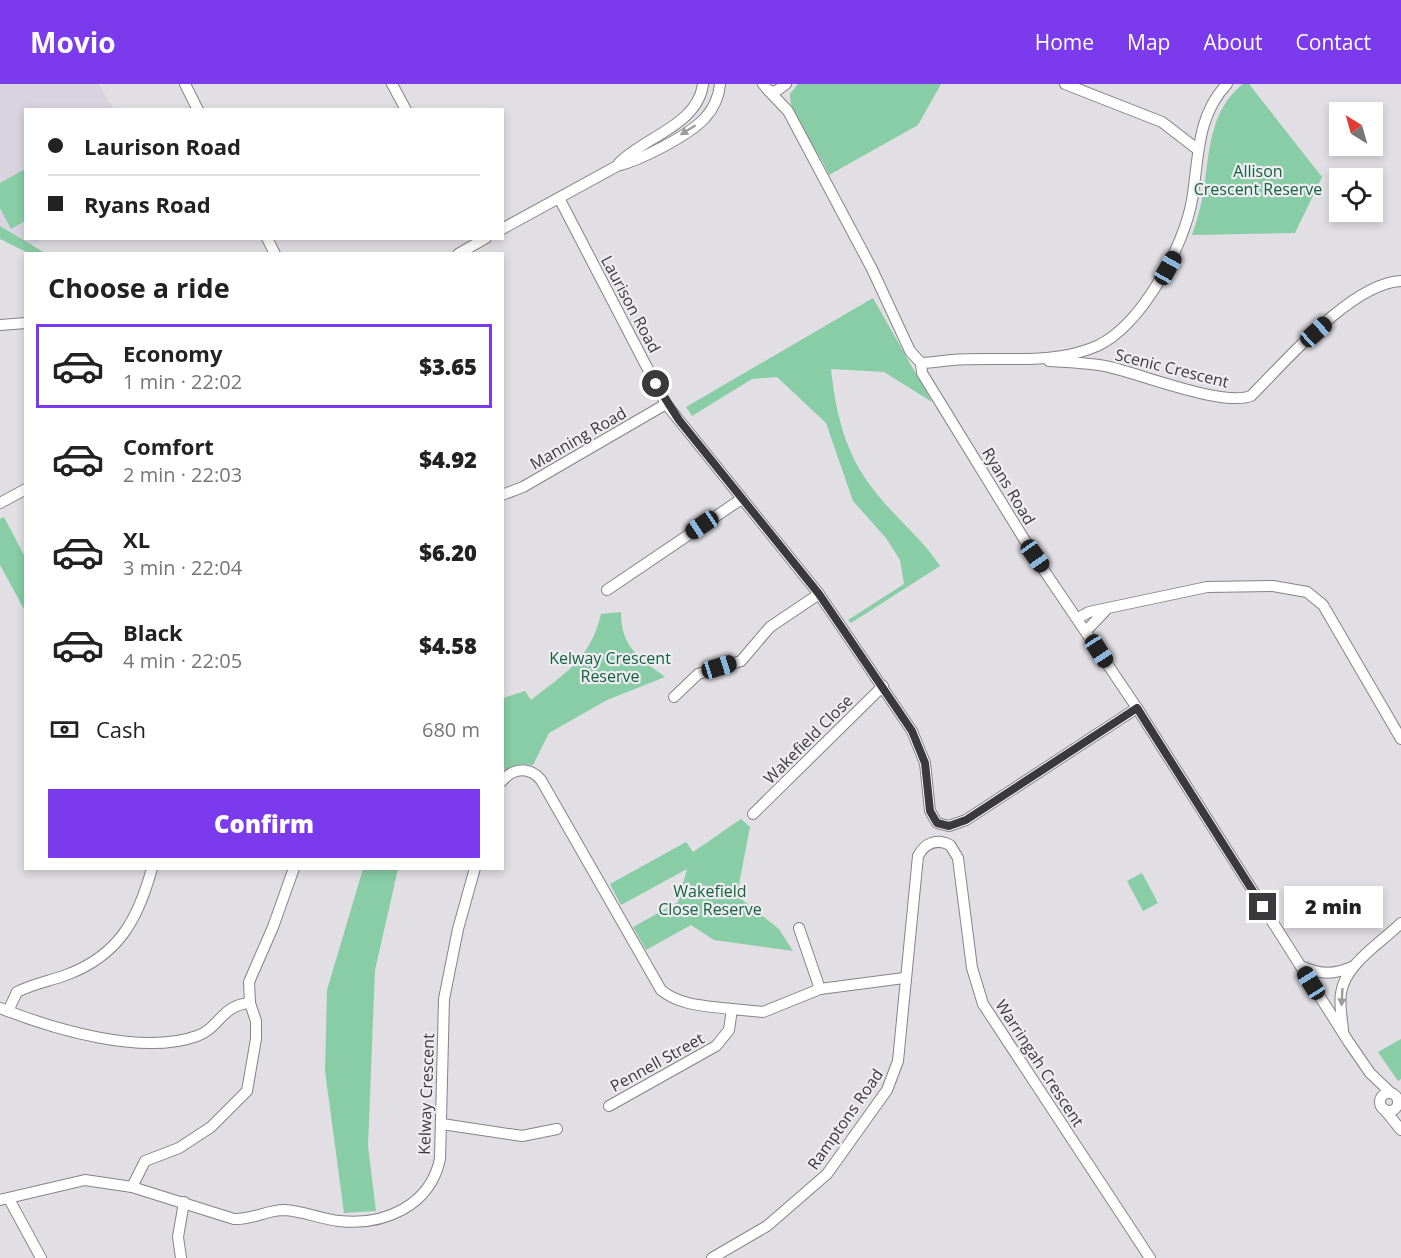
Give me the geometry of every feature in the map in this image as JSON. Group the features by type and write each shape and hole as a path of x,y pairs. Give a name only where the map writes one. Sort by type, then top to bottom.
{"street":[{"path":"185,84 197,108"},
{"path":"392,84 405,108"},
{"path":"504,228 617,166 692,110 703,84"},
{"path":"617,166 635,160 698,124 714,105 720,84"},
{"path":"1065,84 1162,122 1181,134 1197,149"},
{"path":"921,363 1037,360 1084,350 1104,342 1121,329 1145,301 1168,268 1184,233 1195,179 1197,149 1206,117 1227,84"},
{"path":"766,87 778,92 787,85"},
{"name":"Ryans Road","path":"787,85 788,111"},
{"name":"Ryans Road","path":"766,87 788,111 872,269 910,351 921,363 922,373 1035,556 1137,708 1370,1073 1382,1105 1401,1130"},
{"name":"Laurison Road","path":"559,198 666,404 740,500 819,594 883,686 920,746 932,817 937,823 949,826 966,820 1137,708"},
{"path":"461,252 480,240"},
{"name":"Scenic Crescent","path":"1037,360 1104,366 1229,399 1243,399 1251,396 1348,303 1380,285 1401,281"},
{"path":"0,325 24,322"},
{"name":"Manning Road","path":"504,494 523,487 666,404"},
{"path":"0,503 24,490"},
{"path":"607,590 740,500"},
{"path":"1078,618 1089,612 1105,611 1182,591 1207,587 1273,586 1307,592 1323,605 1401,739"},
{"path":"674,697 698,674 741,661 770,627 819,594"},
{"path":"1086,631 1105,611"},
{"name":"Wakefield Close","path":"753,814 883,686"},
{"path":"504,779 514,771 525,770 532,772 541,780 661,990 668,996 689,1004 755,1012 771,1011 820,989 904,978"},
{"name":"Ramptons Road","path":"712,1258 767,1226 819,1183 835,1165 887,1090 897,1061 918,856 927,845 934,842"},
{"name":"Warringah Crescent","path":"934,842 950,845 958,858 972,968 983,1004 1150,1258"},
{"path":"151,870 137,914 119,941 77,971 17,992 4,1010 36,1023 74,1032 162,1043 202,1034 232,1006 250,1003"},
{"path":"132,1186 140,1166 145,1161 184,1145 217,1122 244,1096 249,1086 256,1052 256,1022 250,1003 250,974 273,927 293,870"},
{"name":"Kelway Crescent","path":"5,1199 85,1180 132,1186 234,1219 251,1218 281,1210 338,1221 384,1217 416,1202 434,1181 440,1160 447,979 474,870"},
{"path":"1343,1032 1340,994 1345,981 1355,966 1401,923"},
{"path":"799,928 820,989"},
{"path":"1300,966 1326,974 1341,972 1355,966"},
{"name":"Pennell Street","path":"609,1106 716,1046 729,1030 732,1009"},
{"name":"Ryans Road","path":"1370,1073 1391,1093"},
{"path":"1399,1105 1390,1112 1382,1105 1385,1094 1391,1093 1397,1097 1399,1105 1401,1120"},
{"path":"442,1124 522,1136 557,1130"},
{"path":"5,1199 41,1258"},
{"path":"181,1258 178,1237 184,1202"}],"shaded area":[{"path":"0,84 99,84 112,108 24,108 24,240 41,240 30,245 0,226"}],"green space":[{"path":"798,84 941,84 918,125 829,175 800,126 791,105 790,94"},
{"name":"Allison Crescent Reserve","path":"1243,84 1249,84 1322,177 1295,233 1192,235 1203,196 1210,147 1217,119 1232,94"},
{"path":"24,170 24,222 11,229 0,208 0,183"},
{"path":"0,226 43,252 26,252 0,239"},
{"path":"873,298 932,402 884,372 831,369 839,417 849,447 863,475 940,566 851,623 848,620 904,584 900,560 886,538 853,501 826,423 777,377 752,379 692,416 686,407"},
{"path":"4,517 24,555 24,609 0,565 0,519"},
{"name":"Kelway Crescent Reserve","path":"621,612 624,635 628,643 640,657 665,677 607,700 549,733 533,765 521,764 504,770 504,698 525,691 531,700 565,673 575,664 590,643 601,614"},
{"name":"Wakefield Close Reserve","path":"741,819 750,827 738,889 740,898 779,929 793,951 714,940 691,925 646,950 633,927 678,902 687,869 621,905 610,884 686,842 693,852"},
{"path":"363,870 398,870 375,970 368,1146 376,1211 344,1213 325,1071 327,990"},
{"path":"1142,873 1158,903 1143,911 1127,881"},
{"path":"1401,1039 1401,1079 1398,1081 1378,1052"}],"route":[{"path":"656,384 666,404 740,500 789,555 819,594 912,731 925,763 930,811 937,823 949,826 966,820 1137,708 1263,907"}]}
